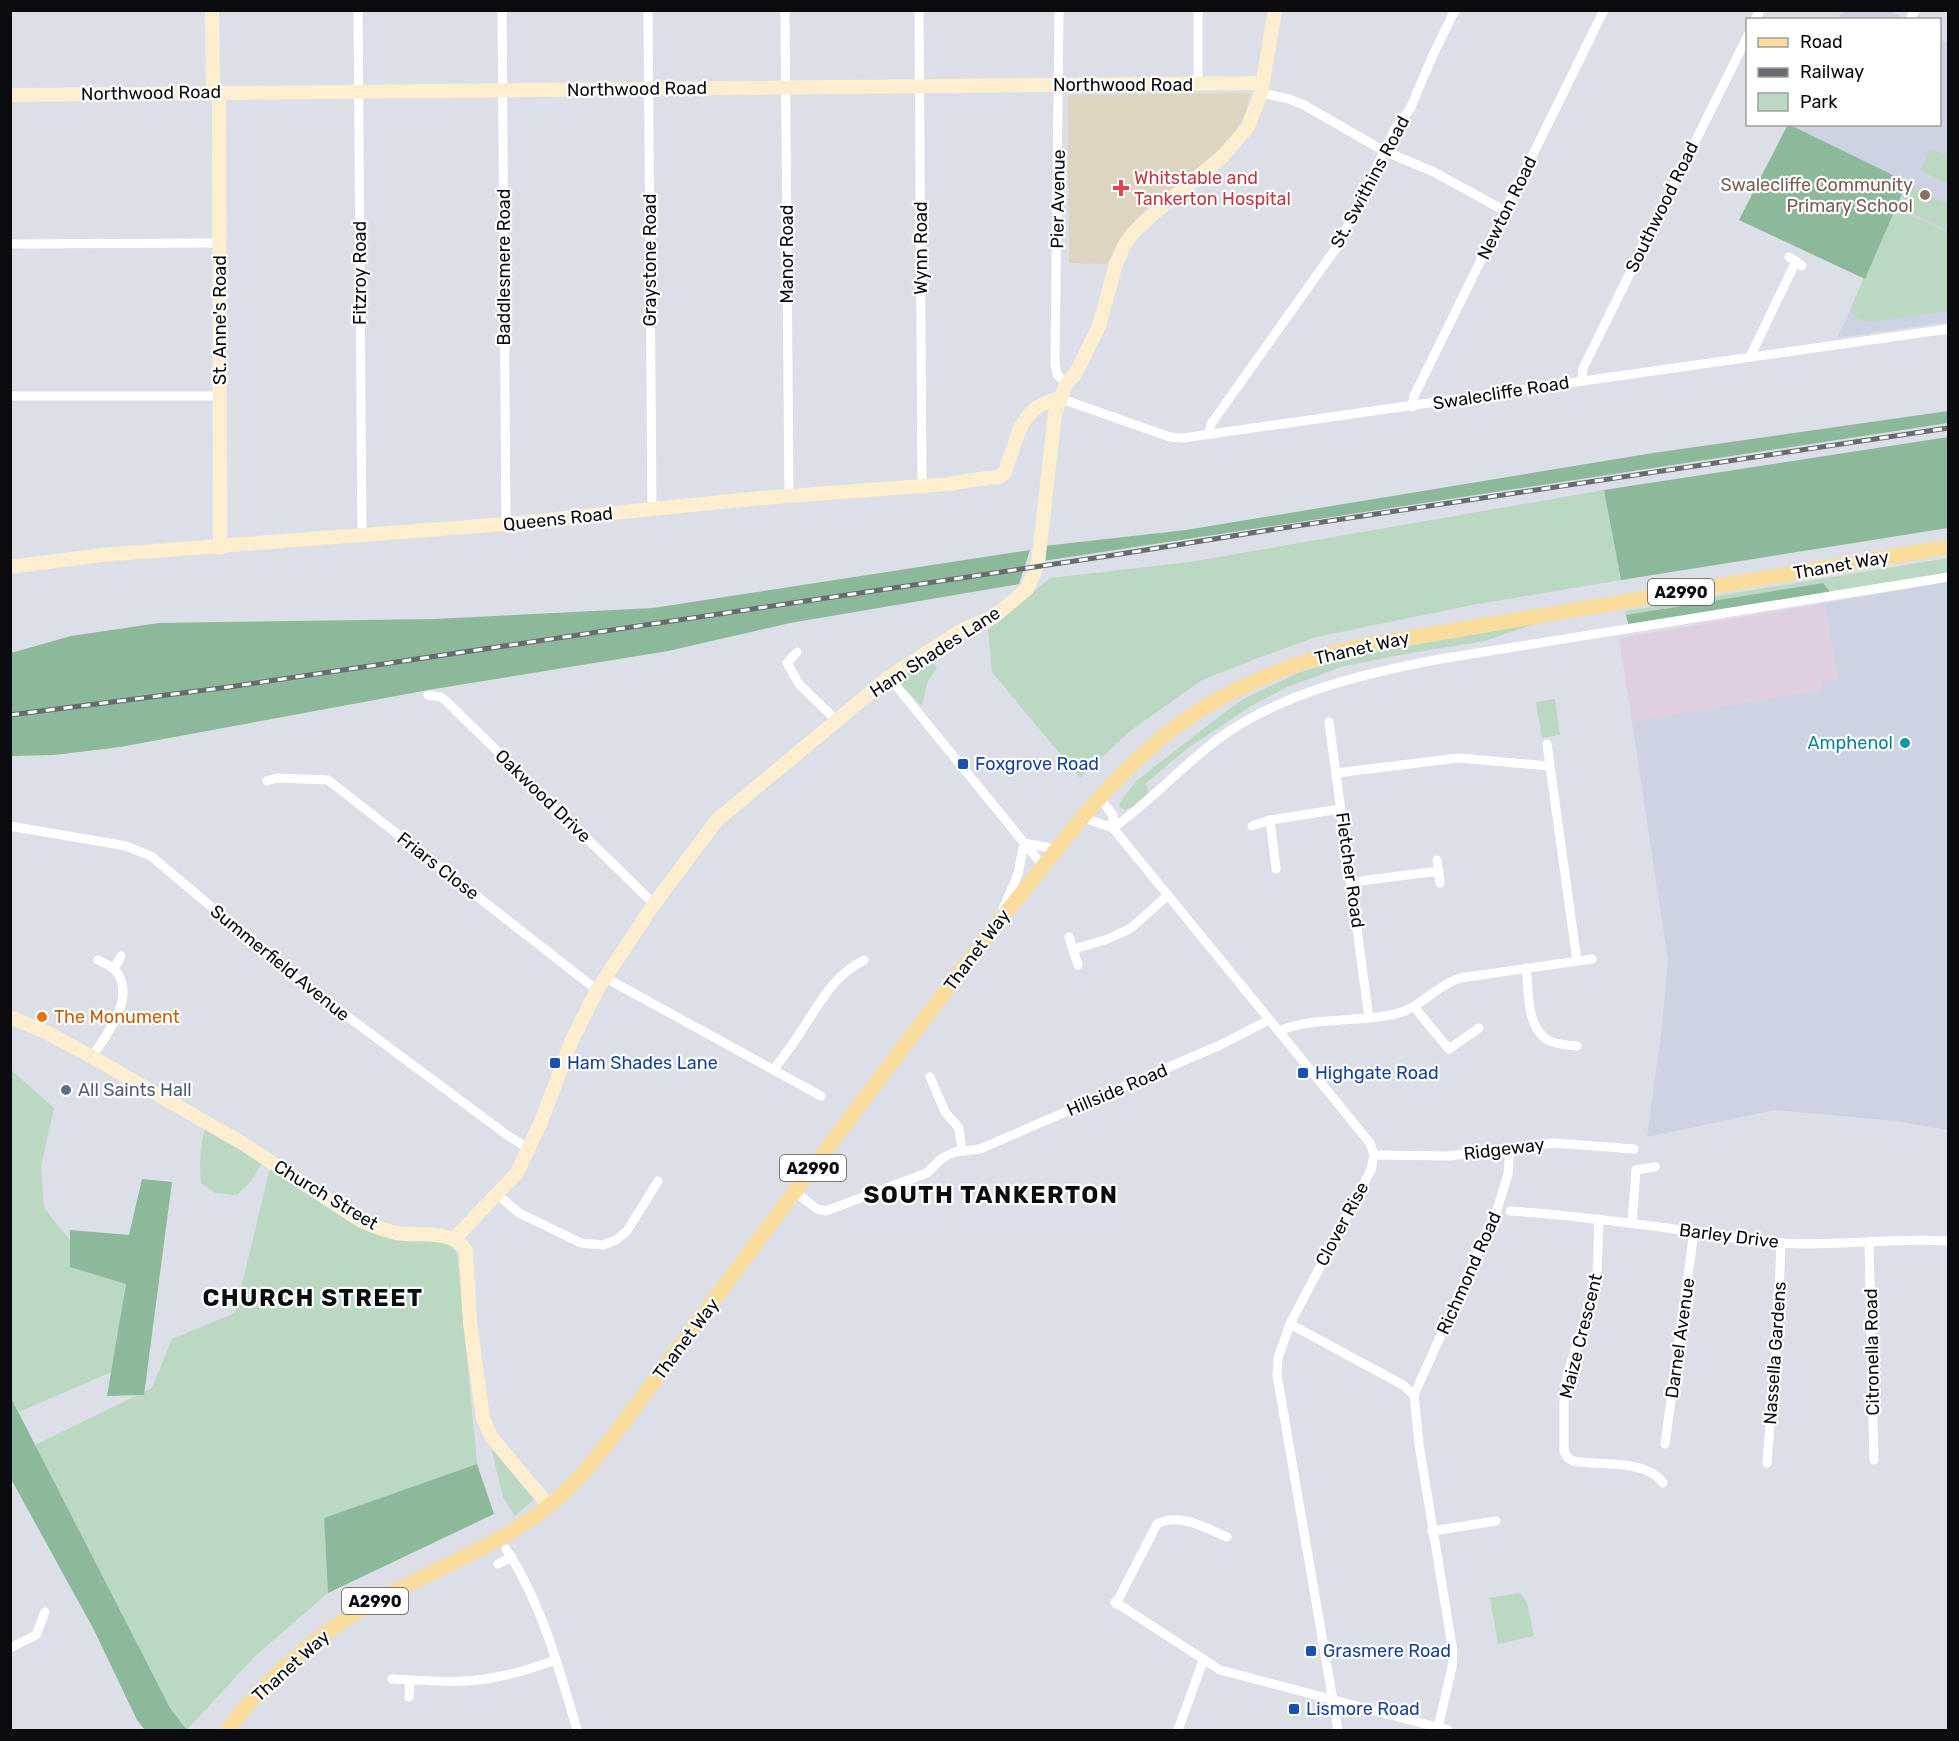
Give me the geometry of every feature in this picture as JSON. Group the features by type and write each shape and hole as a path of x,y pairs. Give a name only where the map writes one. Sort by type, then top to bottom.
{"main road":[{"name":"Thanet Way","path":"227,1731 243,1710 281,1671 322,1635 385,1596 507,1534 549,1506 585,1470 996,923 1099,797 1142,754 1180,724 1240,687 1296,664 1354,647 1948,548"}],"street":[{"name":"St. Anne's Road","path":"212,10 220,243 220,548"},
{"name":"Fitzroy Road","path":"358,10 362,536"},
{"name":"Baddlesmere Road","path":"502,10 506,524"},
{"name":"Graystone Road","path":"648,10 652,510"},
{"name":"Manor Road","path":"785,10 789,497"},
{"name":"Wynn Road","path":"919,10 922,485"},
{"name":"Pier Avenue","path":"1059,10 1055,364 1057,374 1066,384"},
{"path":"1198,10 1198,84"},
{"name":"Ham Shades Lane","path":"455,1238 517,1173 529,1149 572,1040 597,990 654,904 717,820 889,677 960,631 995,616 1027,588 1038,563 1053,428 1059,398 1066,384 1076,373 1099,327 1116,264 1125,244 1152,215 1223,156 1248,127 1262,88 1275,10"},
{"name":"St. Swithins Road","path":"1209,434 1211,424 1339,244 1396,127 1410,109 1455,10"},
{"name":"Newton Road","path":"1412,407 1414,396 1604,10"},
{"name":"Southwood Road","path":"1582,381 1583,368 1746,39"},
{"name":"Northwood Road","path":"10,95 1198,84 1262,88 1272,94 1304,105 1384,151 1434,172 1505,211"},
{"path":"10,244 220,243"},
{"path":"1750,357 1796,261"},
{"name":"Swalecliffe Road","path":"1059,398 1170,437 1183,438 1948,330"},
{"path":"10,396 220,396"},
{"name":"Queens Road","path":"10,567 102,555 220,548 506,524 999,477 1004,473 1020,428 1027,416 1037,406 1059,398"},
{"path":"1113,828 1187,764 1226,734 1276,706 1347,680 1428,662 1948,577"},
{"path":"797,652 787,663 799,684 836,720"},
{"path":"889,677 1043,866"},
{"name":"Oakwood Drive","path":"429,695 444,700 654,904"},
{"name":"Fletcher Road","path":"1329,722 1370,1018"},
{"path":"1547,744 1577,961"},
{"path":"1336,773 1458,758 1549,766"},
{"name":"Friars Close","path":"267,781 277,778 328,780 597,990"},
{"path":"1099,797 1113,815 1113,828"},
{"path":"1252,826 1269,820 1340,809"},
{"path":"1081,817 1113,828 1370,1143 1374,1155"},
{"path":"1269,820 1276,869"},
{"name":"Summerfield Avenue","path":"10,826 126,846 151,856 297,980 529,1149"},
{"path":"1024,843 1056,849"},
{"path":"996,923 1018,874 1024,843"},
{"path":"1437,860 1440,883"},
{"path":"1352,882 1439,871"},
{"path":"1074,949 1108,939 1131,928 1168,895"},
{"path":"1070,937 1078,965"},
{"path":"114,969 121,956"},
{"path":"1279,1031 1295,1024 1397,1014 1414,1007 1447,982 1458,978 1592,959"},
{"path":"92,1057 114,1021 121,1004 123,991 120,978 114,969 99,960"},
{"path":"774,1069 801,1032 826,990 850,968 864,960"},
{"path":"1526,968 1533,1020 1539,1032 1549,1041 1577,1046"},
{"path":"606,978 821,1096"},
{"path":"1414,1007 1449,1049 1479,1028"},
{"name":"Church Street","path":"10,1017 46,1032 242,1143 361,1221 380,1229 399,1233 455,1238"},
{"name":"Hillside Road","path":"794,1191 817,1209 826,1211 927,1173 942,1158 980,1149 1220,1045 1269,1020"},
{"path":"930,1077 945,1112 959,1128 962,1152"},
{"name":"Ridgeway","path":"1374,1155 1448,1156 1537,1144 1570,1143 1634,1149"},
{"name":"Richmond Road","path":"1443,1729 1453,1652 1432,1531 1414,1395 1497,1209 1508,1174 1510,1148"},
{"name":"Clover Rise","path":"1333,1700 1277,1375 1278,1358 1290,1324 1371,1170 1374,1155"},
{"path":"1632,1223 1636,1170 1655,1167"},
{"path":"498,1195 519,1213 560,1233 581,1243 603,1245 616,1240 627,1231 658,1181"},
{"name":"Barley Drive","path":"1510,1211 1599,1219 1739,1240 1781,1243 1821,1245 1948,1241"},
{"name":"Maize Crescent","path":"1599,1219 1597,1279 1567,1376 1564,1403 1564,1451 1573,1461 1647,1469 1663,1483"},
{"name":"Darnel Avenue","path":"1665,1444 1694,1232"},
{"path":"455,1238 466,1251 470,1323 483,1418 492,1438 549,1506"},
{"name":"Nassella Gardens","path":"1767,1464 1778,1324 1781,1243"},
{"name":"Citronella Road","path":"1869,1243 1874,1460"},
{"path":"1290,1324 1403,1385 1414,1395"},
{"path":"1227,1537 1191,1522 1165,1519 1156,1524 1115,1603 1220,1670 1443,1729"},
{"path":"1432,1531 1497,1521"},
{"path":"498,1564 509,1553 534,1599 556,1660 577,1731"},
{"path":"10,1648 36,1635 45,1612"},
{"path":"392,1679 483,1680 513,1674 556,1660"},
{"path":"1178,1731 1203,1661"},
{"path":"409,1697 410,1680"},
{"path":"1333,1700 1338,1731"}],"shaded area":[{"path":"1843,10 1890,11 1903,18 1839,18"},
{"name":"Swalecliffe Community Primary School","path":"1941,40 1948,44 1948,322 1837,338 1865,279 1791,126 1941,126"},
{"name":"Whitstable and Tankerton Hospital","path":"1250,93 1246,111 1236,131 1196,172 1151,204 1136,219 1121,238 1107,264 1069,263 1068,95"},
{"path":"1948,582 1948,1130 1896,1121 1775,1110 1647,1137 1668,961 1632,722 1821,690 1821,682 1838,680 1825,603"},
{"path":"1825,603 1838,680 1821,690 1632,722 1619,638"}],"green space":[{"path":"1787,126 1792,126 1907,182 1865,279 1739,220"},
{"path":"1931,149 1948,157 1948,184 1920,170"},
{"path":"1912,187 1948,204 1948,221 1945,229 1902,208"},
{"path":"1894,208 1946,232 1948,228 1948,311 1869,322 1858,318 1850,310"},
{"path":"1948,411 1948,423 1043,561 1044,546 1186,530 1653,453"},
{"path":"1948,437 1948,528 1621,580 1604,490"},
{"path":"1604,490 1621,580 1472,605 1316,637 1258,658 1202,680 1130,731 1080,778 992,672 988,630 1050,578 1190,562"},
{"path":"1030,550 1019,584 790,623 668,651 434,689 120,747 54,755 11,756 11,653 71,636 159,623 435,619 653,608"},
{"path":"1948,558 1948,574 1831,593 1822,583 1626,615 1625,611"},
{"path":"1823,583 1831,593 1629,627 1626,615"},
{"path":"1537,623 1485,641 1341,667 1287,687 1251,706 1188,748 1146,783 1148,793 1132,807 1125,810 1119,807 1120,802 1136,781 1216,719 1243,699 1298,673 1358,655"},
{"path":"926,658 937,667 927,683 922,706 901,685 900,680 901,675"},
{"path":"1555,699 1560,735 1542,738 1536,702"},
{"path":"11,1070 54,1108 41,1166 44,1208 73,1244 126,1279 116,1370 19,1412 11,1398"},
{"path":"207,1123 265,1159 250,1182 237,1195 215,1193 201,1183 201,1152"},
{"path":"270,1168 385,1236 450,1244 457,1253 477,1464 324,1518 328,1593 255,1656 187,1730 170,1708 33,1446 152,1388 172,1339 235,1313"},
{"path":"142,1179 172,1182 144,1395 107,1396 126,1284 70,1267 70,1230 129,1235"},
{"path":"10,1396 170,1708 187,1730 145,1730 137,1720 94,1630 11,1479"},
{"path":"486,1426 539,1495 515,1516 503,1497"},
{"path":"477,1464 494,1514 328,1593 324,1518"},
{"path":"1518,1593 1527,1603 1534,1636 1498,1644 1490,1598"}],"railway":[{"path":"10,715 229,687 1948,428"}],"place":[{"name":"Whitstable and Tankerton Hospital","path":"1121,188"},
{"name":"Swalecliffe Community Primary School","path":"1925,195"},
{"name":"Amphenol","path":"1905,743"},
{"name":"Foxgrove Road","path":"963,764"},
{"name":"The Monument","path":"42,1017"},
{"name":"Ham Shades Lane","path":"555,1063"},
{"name":"Highgate Road","path":"1303,1073"},
{"name":"All Saints Hall","path":"66,1090"},
{"name":"Grasmere Road","path":"1311,1651"},
{"name":"Lismore Road","path":"1294,1709"}],"district":[{"name":"SOUTH TANKERTON","path":"991,1195"},
{"name":"CHURCH STREET","path":"313,1298"}]}
